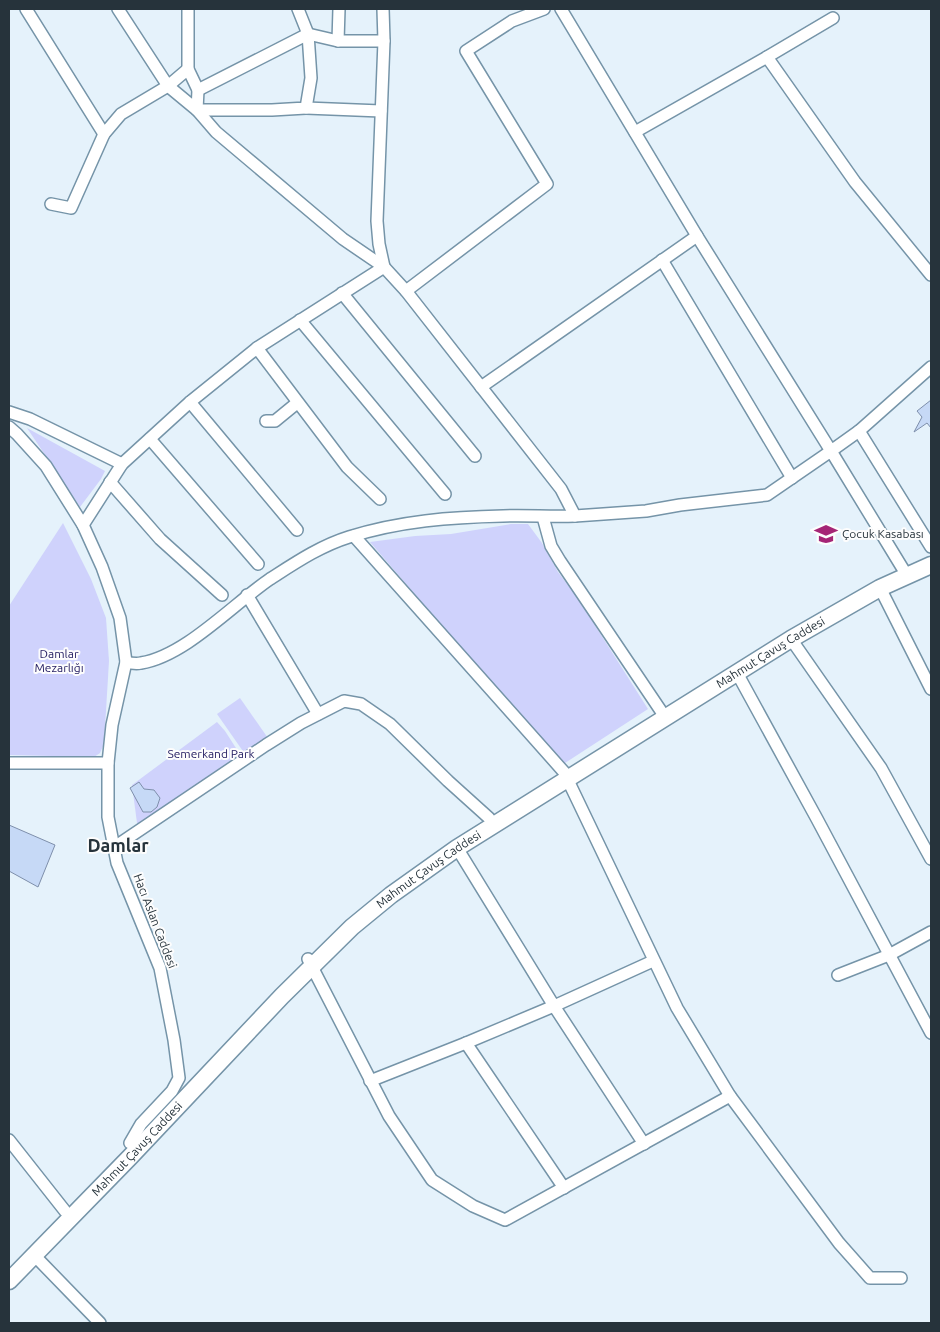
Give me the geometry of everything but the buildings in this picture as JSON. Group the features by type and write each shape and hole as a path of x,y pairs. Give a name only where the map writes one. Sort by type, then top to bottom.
{"main road":[{"path":"9,1270 130,1143 183,1080 310,962 356,911 458,836 565,776 661,711 818,615 931,556"},
{"name":"Mahmut Çavuş Caddesi","path":"9,1281 310,962 371,911 457,848 565,776 792,638 880,588 931,565"}],"street":[{"path":"26,9 104,134"},
{"path":"118,9 168,86 197,110 216,132 335,233 384,266 406,290 561,489 575,516"},
{"path":"298,9 308,34 311,78 306,108"},
{"path":"338,41 339,9"},
{"path":"382,9 384,41 377,221 379,244 384,266"},
{"path":"406,290 547,184 466,51 512,22 544,9"},
{"path":"561,9 697,236 903,569"},
{"path":"185,11 188,69 198,90 197,110"},
{"path":"634,132 833,18"},
{"path":"198,90 308,34 338,41 384,41"},
{"path":"767,57 855,182 931,275"},
{"path":"51,204 71,208 99,149 104,134 121,114 168,86 188,69"},
{"path":"197,110 306,108 381,111"},
{"path":"481,387 697,236"},
{"path":"662,260 792,478"},
{"path":"82,525 122,464 190,402 256,348 384,266"},
{"path":"342,292 475,456"},
{"path":"300,320 445,494"},
{"path":"256,348 347,467 380,499"},
{"path":"126,662 139,664 161,658 186,645 247,595 305,556 354,536 393,526 444,519 504,516 544,518 646,512 680,505 767,495 859,431 931,367"},
{"path":"190,402 297,530"},
{"path":"266,421 275,421 297,403"},
{"path":"9,412 30,419 122,464"},
{"name":"Hacı Aslan Caddesi","path":"9,427 46,466 82,525 102,567 120,618 126,662 112,725 108,764 108,817 117,863 160,968 183,1080"},
{"path":"859,431 931,547"},
{"path":"150,439 258,564"},
{"path":"110,482 160,539 222,595"},
{"path":"544,518 551,546 560,561 661,711"},
{"path":"354,536 565,776 676,1008 730,1096 839,1243 870,1278 901,1278"},
{"path":"880,588 931,689"},
{"path":"247,595 318,714"},
{"path":"792,638 881,768 931,859"},
{"path":"737,673 931,1034"},
{"path":"113,848 227,771 318,714 344,701 361,704 390,724 489,818"},
{"path":"9,763 108,764"},
{"path":"457,848 554,1006 644,1144"},
{"path":"838,975 889,955 931,932"},
{"path":"370,1081 554,1006 653,961"},
{"path":"310,962 389,1116 432,1180 473,1206 505,1220 730,1096"},
{"path":"466,1043 564,1188"},
{"path":"9,1140 65,1211"},
{"path":"34,1255 100,1323"}],"green space":[{"path":"27,428 105,471 80,507"},
{"name":"Damlar Mezarlığı","path":"63,523 91,579 106,618 109,661 104,744 100,753 94,757 9,755 9,606"},
{"path":"511,524 528,524 648,709 565,763 484,675 370,542 415,536 451,534"},
{"path":"240,698 270,741 247,757 217,714"},
{"name":"Semerkand Park","path":"217,722 243,759 143,827 137,823 132,785"}],"place":[{"name":"Çocuk Kasabası","path":"826,534"}],"district":[{"name":"Damlar","path":"118,846"}]}
